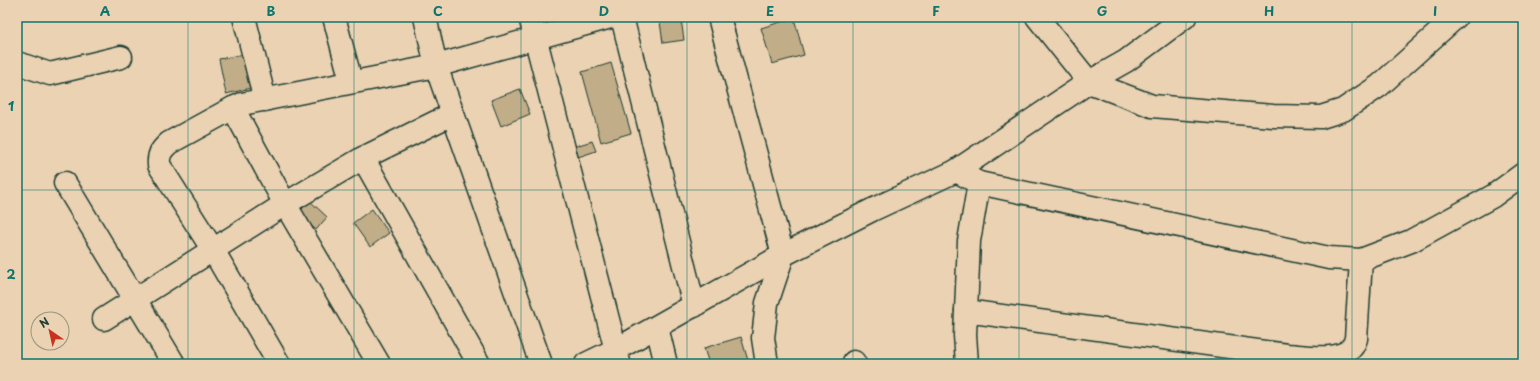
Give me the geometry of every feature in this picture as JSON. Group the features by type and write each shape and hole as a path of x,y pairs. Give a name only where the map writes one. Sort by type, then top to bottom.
{"street":[{"path":"244,17 265,100"},
{"path":"334,17 351,81"},
{"path":"425,17 436,66 540,364"},
{"path":"279,364 212,250 159,165 158,157 162,149 169,143 233,108 351,81 436,66 533,27 611,17"},
{"path":"622,17 694,306"},
{"path":"718,17 783,255 767,303 764,338 767,364"},
{"path":"1037,17 1089,82 1152,106 1273,116 1320,116 1343,110 1379,86 1456,17"},
{"path":"586,364 618,357 658,327 783,255 872,210 956,171 1089,82 1126,61 1185,17"},
{"path":"533,27 618,357"},
{"path":"17,63 50,74 121,57"},
{"path":"233,108 285,204 379,364"},
{"path":"104,319 285,204 363,158 452,114"},
{"path":"363,158 479,364"},
{"path":"956,171 979,184 1329,258 1361,260 1411,241 1493,196 1523,174"},
{"path":"65,183 174,364"},
{"path":"967,364 965,335 969,241 979,184"},
{"path":"966,311 1287,355 1334,357 1344,354 1353,347 1356,339 1361,260"},
{"path":"658,327 666,364"}],"building":[{"path":"794,18 804,55 772,64 761,28"},
{"path":"681,19 684,40 663,43 660,22"},
{"path":"245,54 251,88 226,94 219,59"},
{"path":"611,63 631,133 601,142 582,72"},
{"path":"520,89 530,114 501,126 491,100"},
{"path":"592,141 596,151 569,160 566,149"},
{"path":"310,201 327,217 316,230 298,213"},
{"path":"372,209 389,233 370,247 353,223"},
{"path":"741,337 749,364 709,364 704,348"}]}
